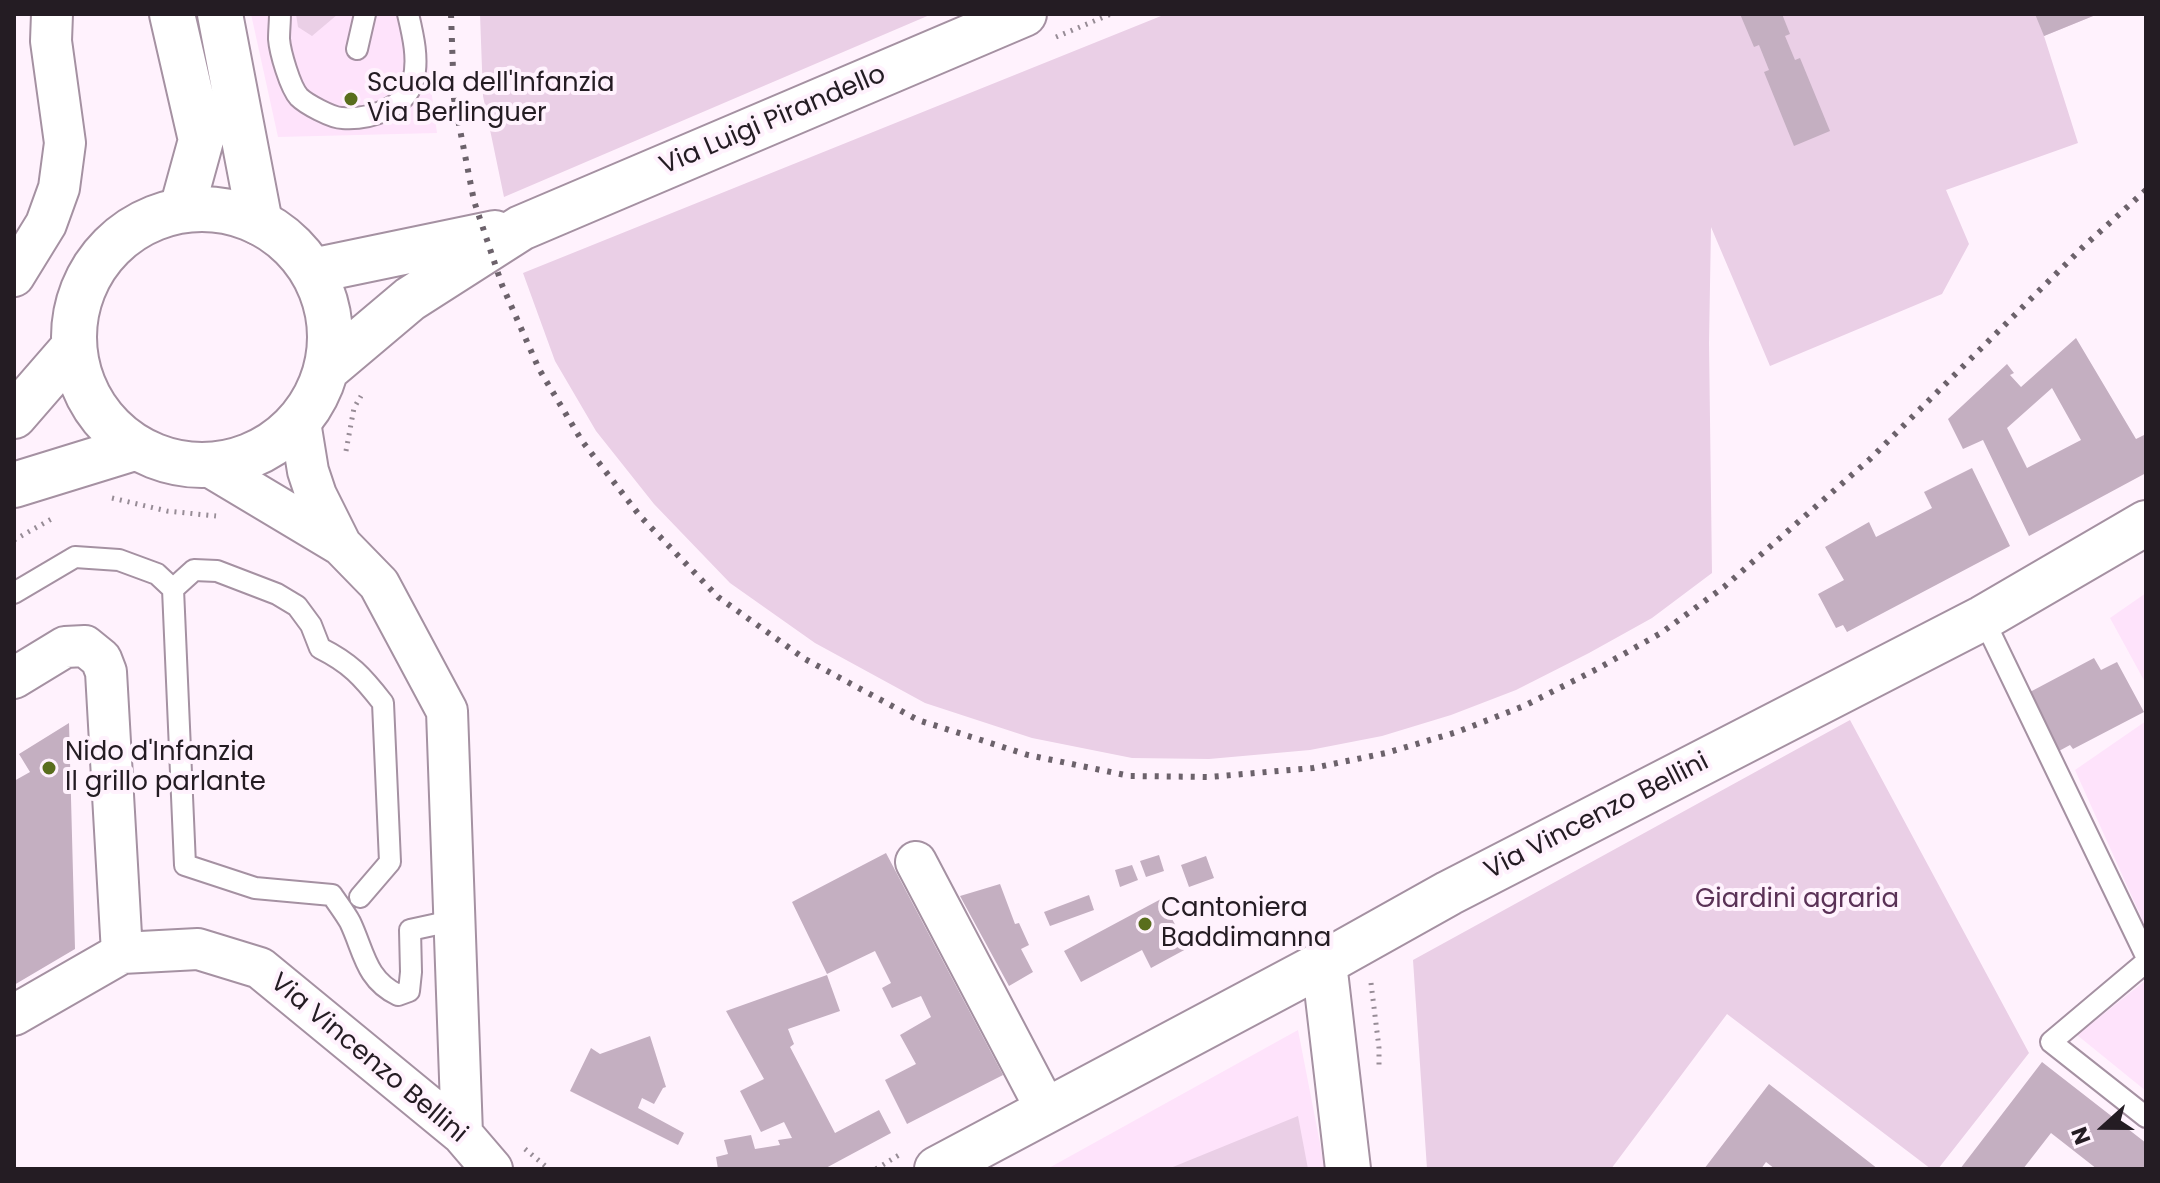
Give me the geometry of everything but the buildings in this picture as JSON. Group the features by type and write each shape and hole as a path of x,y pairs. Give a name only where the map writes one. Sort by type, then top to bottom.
{"main road":[{"path":"172,14 201,140 182,209"},
{"path":"220,14 260,223"},
{"name":"Via Luigi Pirandello","path":"312,271 521,228 1033,28"},
{"path":"209,208 236,212 260,223 290,243 312,271 326,302 331,335 327,369 317,397 300,422 274,445 243,460 209,466 170,463 134,448 99,415 77,372 73,348 76,309 89,273 113,243 145,221 182,209 209,208"},
{"name":"Via Luigi Pirandello","path":"327,369 410,299 521,228"},
{"path":"14,416 73,348"},
{"path":"14,485 134,448"},
{"name":"Via Vincenzo Bellini","path":"937,1169 1449,893 1983,618 2146,523"},
{"path":"1324,963 1348,1169"}],"street":[{"path":"14,276 46,224 59,188 65,143 51,41 52,14"},
{"path":"300,422 308,471 316,495 341,545"},
{"path":"209,466 341,545 379,584 447,711 462,1134"},
{"path":"14,678 65,647 85,646 101,659 106,672 122,953"},
{"path":"916,862 1047,1111"},
{"name":"Via Vincenzo Bellini","path":"14,1015 122,953 198,949 260,968 462,1134 492,1169"}],"lane":[{"path":"280,14 279,41 298,96 339,119 382,113 401,99 412,84 415,65 408,14"},
{"path":"357,49 365,14"},
{"path":"14,593 75,557 119,560 157,574 173,589 185,865 255,888 332,895 350,922 372,973 384,988 398,995 409,991 410,930 456,920"},
{"path":"173,589 194,570 217,571 277,594 297,606 311,625 320,648 343,660 367,682 383,703 390,862 360,897"},
{"path":"1983,618 2146,959 2051,1042 2146,1117"}],"path":[{"path":"1033,28 1111,14"},
{"path":"316,495 339,491 354,408 362,395"},
{"path":"103,495 167,511 224,517"},
{"path":"14,540 67,511"}],"shaded area":[{"name":"Scuola dell'Infanzia Via Berlinguer","path":"251,14 421,14 437,133 278,137"},
{"path":"2146,593 2146,684 2110,618"},
{"path":"2146,721 2146,928 2075,770"},
{"path":"2146,980 2146,1091 2077,1035"},
{"path":"1298,1030 1325,1169 1047,1169"}],"green space":[{"path":"296,14 338,14 312,36 298,27"},
{"path":"480,14 932,14 504,197 483,96"},
{"path":"1166,14 2098,14 2044,36 2078,143 1946,190 1969,244 1942,294 1770,366 1711,227 1712,573 1652,618 1589,653 1516,690 1451,715 1382,736 1310,750 1209,759 1132,758 1032,738 925,703 815,643 730,583 654,504 596,431 555,361 523,273"},
{"name":"Giardini agraria","path":"1850,720 2029,1053 1938,1169 1931,1169 1727,1014 1611,1169 1427,1169 1413,960"},
{"path":"1298,1116 1308,1169 1168,1169"}],"railway":[{"path":"451,14 454,99 474,201 502,285 539,369 582,441 640,516 718,597 805,659 918,720 1028,755 1130,776 1209,777 1313,768 1386,753 1457,732 1524,706 1661,633 1724,587 1870,459 2083,247 2146,190"}],"place":[{"name":"Scuola dell'Infanzia Via Berlinguer","path":"351,99"},
{"name":"Nido d'Infanzia Il grillo parlante","path":"49,768"},
{"name":"Cantoniera Baddimanna","path":"1145,924"}]}
